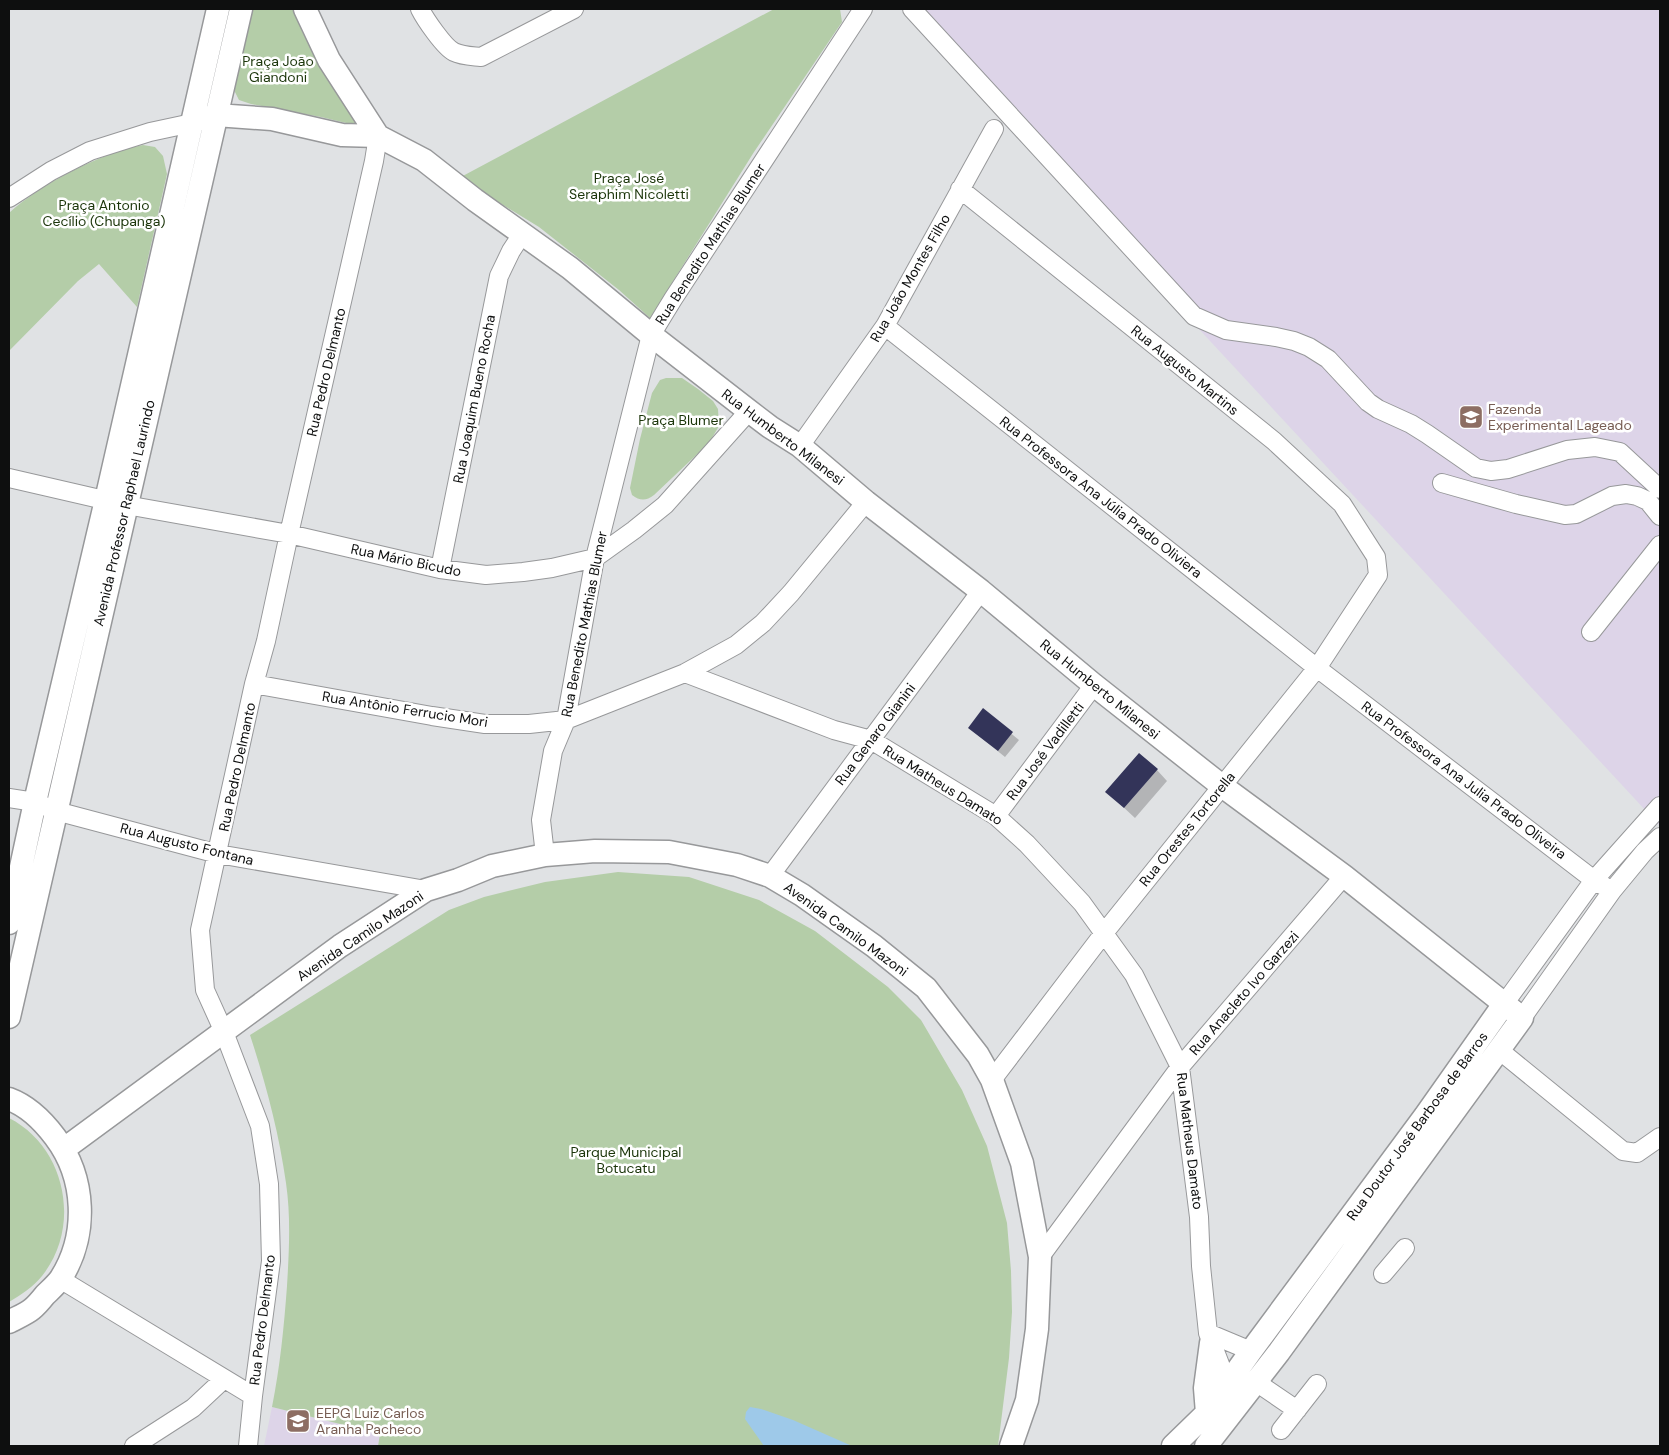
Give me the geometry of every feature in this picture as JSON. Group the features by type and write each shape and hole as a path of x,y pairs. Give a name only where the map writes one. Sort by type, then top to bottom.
{"main road":[{"name":"Avenida Professor Raphael Laurindo","path":"9,1017 56,811 192,123 218,9"},
{"name":"Avenida Professor Raphael Laurindo","path":"9,923 35,802 116,502 216,115 241,9"},
{"name":"Rua Humberto Milanesi","path":"305,9 329,60 378,136 424,160 570,268 651,335 749,411 800,446 866,502 981,591 1094,685 1222,786 1344,876 1522,1018"},
{"path":"192,123 216,115 272,119 342,134 378,136"},
{"name":"Avenida Camilo Mazoni","path":"64,1149 340,946 426,890 458,880 492,866 545,855 595,851 669,852 737,865 770,876 802,895 874,946 926,988 978,1055 992,1080 1022,1163 1040,1257 1037,1329 1027,1400 1011,1446"},
{"name":"Rua Doutor José Barbosa de Barros","path":"1173,1446 1207,1413 1249,1382 1251,1351 1425,1116 1504,1004"},
{"name":"Rua Doutor José Barbosa de Barros","path":"1206,1446 1249,1382 1522,1018"},
{"path":"9,1322 32,1309 60,1279 73,1254 79,1228 80,1210 75,1174 64,1149 44,1122 12,1096"},
{"path":"1207,1413 1206,1388 1210,1338"},
{"path":"1249,1382 1251,1351"}],"street":[{"path":"420,9 424,17 453,52 466,56 481,57 574,9"},
{"name":"Rua Benedito Mathias Blumer","path":"545,855 541,820 553,751 566,720 595,558 651,335 863,9"},
{"path":"912,9 1194,316 1226,330 1276,337 1309,347 1328,359 1368,402 1391,416 1419,429 1476,468 1492,471 1508,469 1567,450 1595,447 1620,452 1660,489"},
{"path":"9,198 50,171 90,151 150,132 192,123"},
{"name":"Rua João Montes Filho","path":"800,446 885,326 994,129"},
{"name":"Rua Pedro Delmanto","path":"248,1446 252,1396 270,1261 269,1184 260,1126 224,1032 204,990 200,930 254,684 266,641 288,534 374,161 378,136"},
{"name":"Rua Augusto Martins","path":"960,189 1274,441 1342,504 1376,556 1378,575"},
{"name":"Rua Joaquim Bueno Rocha","path":"440,569 499,276 511,250 522,234"},
{"name":"Rua Professora Ana Júlia Prado Oliviera","path":"885,326 1317,668"},
{"name":"Rua Mário Bicudo","path":"9,478 116,502 288,534 440,569 486,575 552,568 595,558 665,505 749,411"},
{"path":"1442,483 1516,504 1565,515 1576,514 1612,496 1626,494 1648,501 1660,516"},
{"name":"Rua Antônio Ferrucio Mori","path":"254,684 485,724 529,724 566,720 685,673 736,644 763,623 791,593 866,502"},
{"path":"1591,632 1660,545"},
{"name":"Rua Orestes Tortorella","path":"992,1080 1104,933 1317,668 1378,575"},
{"name":"Rua Genaro Gianini","path":"770,876 981,591"},
{"name":"Rua Professora Ana Julia Prado Oliveira","path":"1317,668 1594,880 1612,891"},
{"name":"Rua Matheus Damato","path":"685,673 834,730 871,740 996,816 1027,844 1082,903 1134,975 1180,1066 1199,1217 1201,1266 1210,1338 1249,1382"},
{"name":"Rua José Vadilletti","path":"996,816 1094,685"},
{"name":"Rua Augusto Fontana","path":"9,798 35,802 56,811 218,854 426,890"},
{"name":"Rua Doutor José Barbosa de Barros","path":"1504,1004 1594,880 1660,806"},
{"name":"Rua Doutor José Barbosa de Barros","path":"1522,1018 1612,891 1645,851 1660,837"},
{"name":"Rua Anacleto Ivo Garzezi","path":"1040,1257 1180,1066 1344,876"},
{"path":"1499,1050 1623,1151 1637,1153 1660,1137"},
{"path":"1383,1274 1405,1248"},
{"path":"60,1279 252,1396"},
{"path":"1210,1338 1251,1351"},
{"path":"134,1446 193,1408 224,1379"},
{"path":"1249,1382 1297,1410"},
{"path":"1281,1430 1317,1384"}],"shaded area":[{"name":"Fazenda Experimental Lageado","path":"902,9 1660,9 1660,826"},
{"name":"EEPG Luiz Carlos Aranha Pacheco","path":"272,1407 380,1434 378,1446 264,1446"}],"green space":[{"name":"Praça João Giandoni","path":"252,9 293,9 319,64 363,127 239,100 234,90"},
{"name":"Praça José Seraphim Nicoletti","path":"774,9 840,9 842,22 754,152 650,318 619,290 539,227 459,178"},
{"name":"Praça Antonio Cecílio (Chupanga)","path":"143,145 155,147 163,156 167,174 137,307 99,264 78,281 9,351 9,213 37,191 72,171 108,155"},
{"name":"Praça Blumer","path":"682,378 713,401 718,409 719,426 709,443 654,495 646,499 640,499 632,495 630,488 640,439 652,393 660,380"},
{"name":"Parque Municipal Botucatu","path":"618,872 689,877 759,900 815,931 888,987 921,1020 962,1090 987,1146 1007,1223 1012,1312 1009,1358 998,1446 378,1446 380,1434 272,1407 286,1301 289,1209 276,1127 250,1035 449,910 484,897 545,882"},
{"path":"9,1118 28,1131 44,1148 55,1168 62,1189 64,1212 62,1234 54,1256 42,1276 27,1290 9,1302"}],"water":[{"path":"750,1407 793,1420 852,1446 764,1446 745,1419 746,1412"}],"building":[{"path":"983,708 1013,732 998,751 968,728"},
{"path":"1139,753 1158,769 1124,808 1105,792"}],"place":[{"name":"Fazenda Experimental Lageado","path":"1471,417"},
{"name":"EEPG Luiz Carlos Aranha Pacheco","path":"298,1421"}]}
